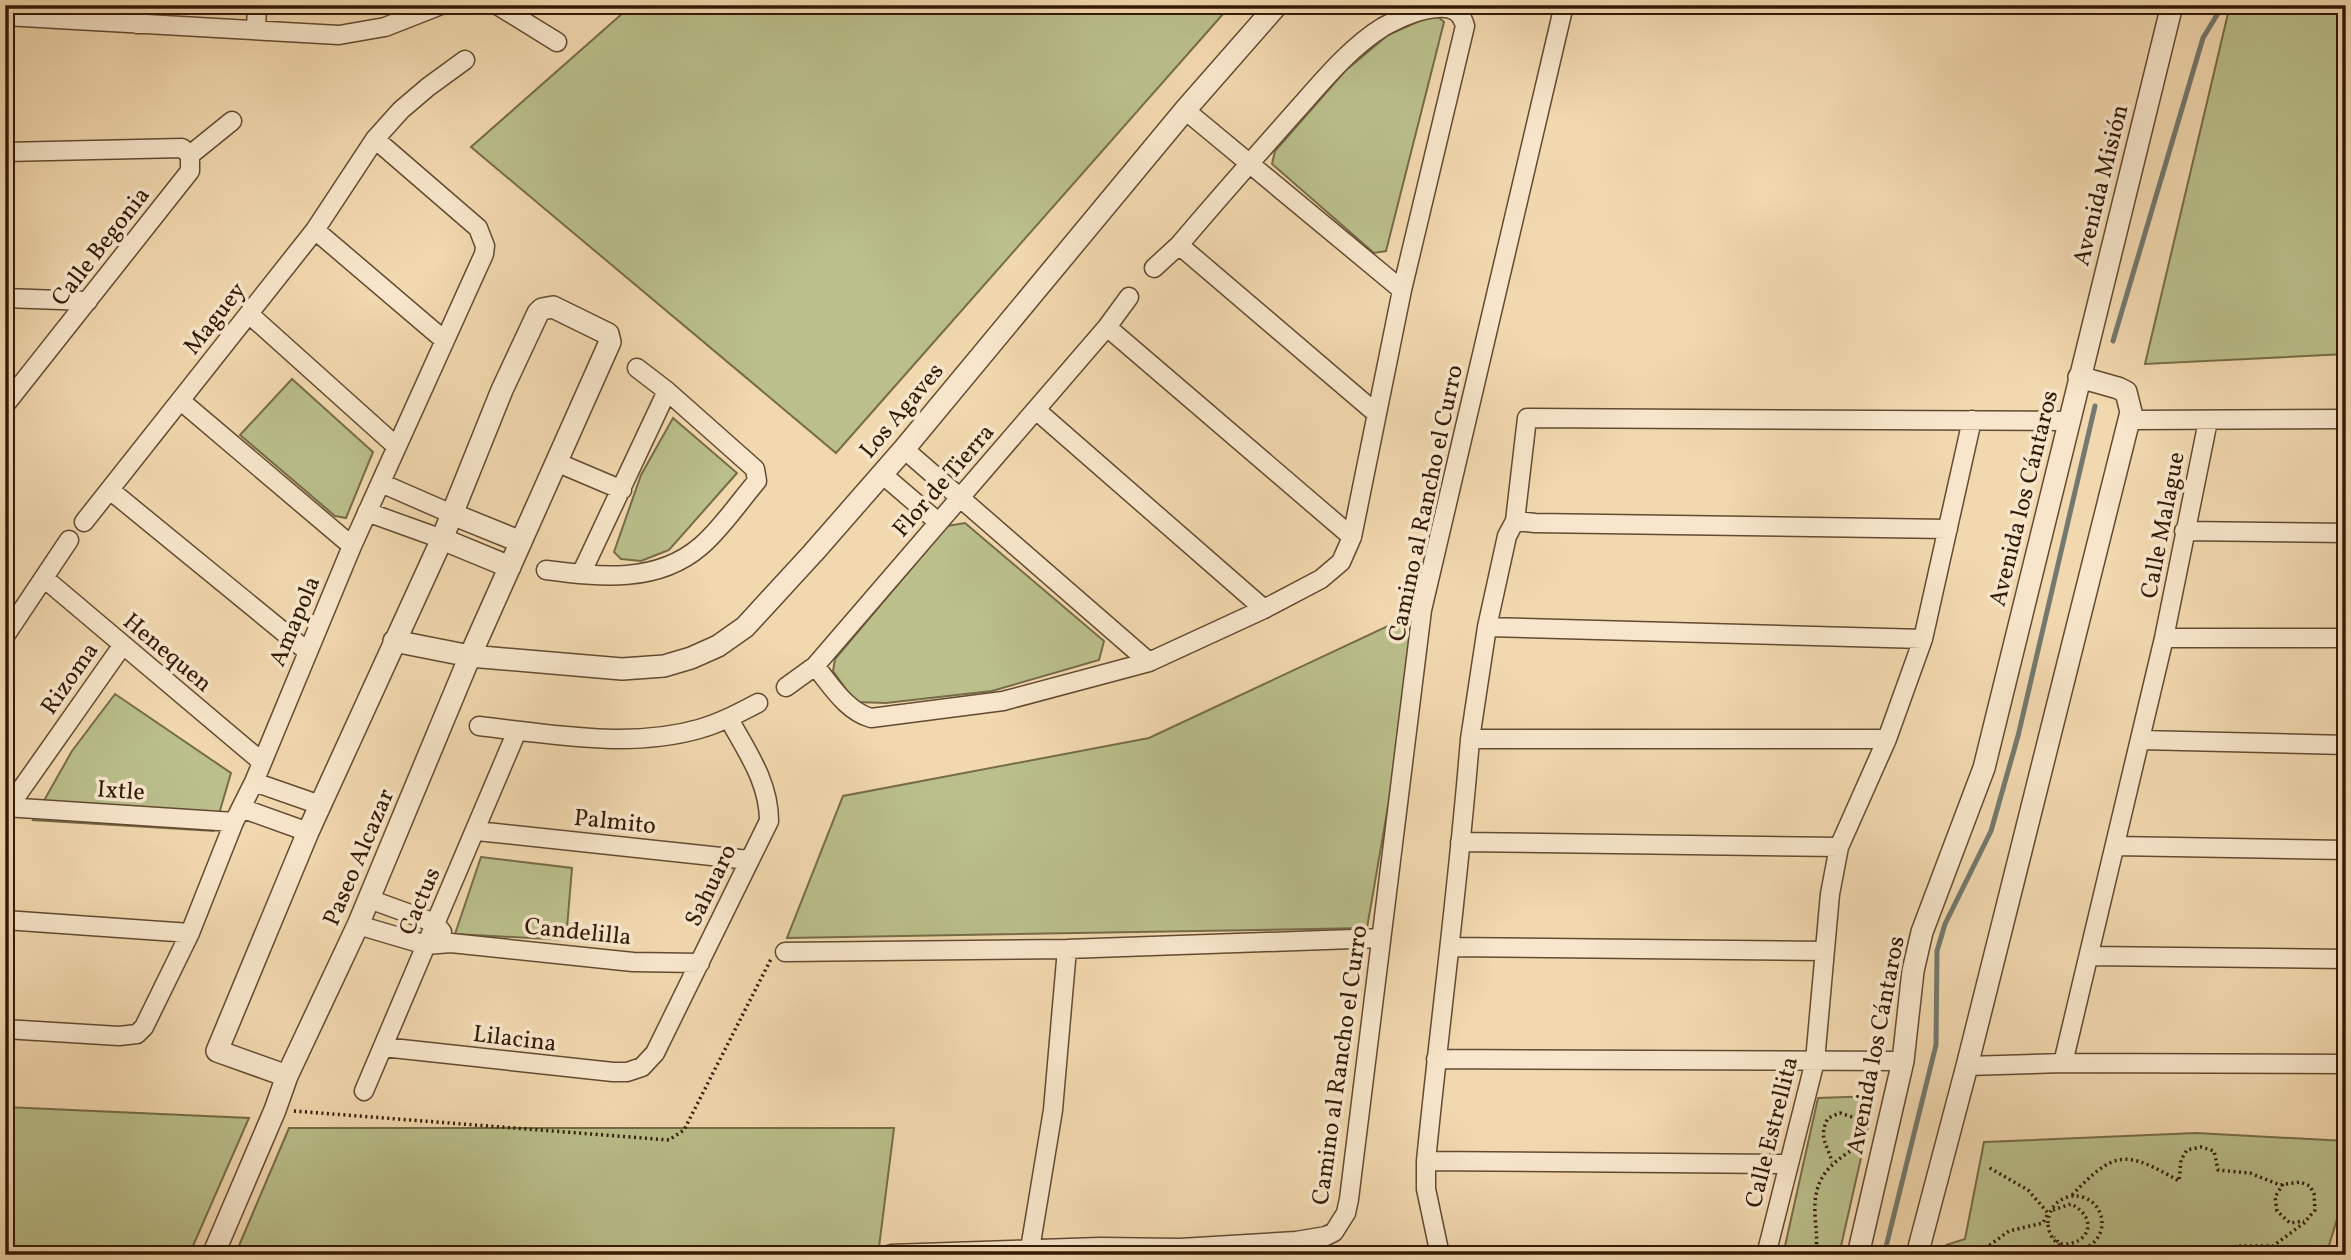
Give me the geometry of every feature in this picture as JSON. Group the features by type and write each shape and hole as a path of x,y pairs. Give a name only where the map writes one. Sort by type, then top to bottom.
{"street":[{"path":"136,5 136,24"},
{"path":"256,30 257,5"},
{"path":"9,13 136,24 339,35 385,27 441,5"},
{"path":"497,5 557,42"},
{"name":"Los Agaves","path":"394,641 470,656 622,669 664,666 691,658 718,646 745,627 904,449 1185,110 1277,5"},
{"name":"Camino al Rancho el Curro","path":"1030,1252 1100,1247 1180,1248 1296,1241 1326,1236 1341,1225 1349,1199 1422,610 1564,5"},
{"name":"Avenida Misión","path":"2079,377 2172,5"},
{"path":"815,666 848,705 871,718 1003,701 1149,662 1264,609 1321,579 1341,562 1352,537 1402,290 1465,26 1463,18 1457,11 1434,8 1413,13 1383,27 1356,47 1248,164 1179,244 1154,268"},
{"name":"Maguey","path":"84,522 315,230 375,139 401,110 464,60"},
{"path":"1185,110 1402,290"},
{"path":"5,152 182,148 190,155 232,121"},
{"name":"Amapola","path":"5,1029 119,1036 140,1032 190,933 352,546 484,254 485,246 478,228 375,139"},
{"name":"Calle Begonia","path":"5,405 190,171 190,155"},
{"path":"315,230 443,340"},
{"path":"1179,244 1377,414"},
{"path":"5,298 88,301"},
{"name":"Flor de Tierra","path":"786,687 815,666 1129,298"},
{"name":"Paseo Alcazar","path":"213,1255 287,1076 358,925 470,656 611,339 608,334 552,307 538,313 502,390 452,514"},
{"path":"249,314 396,446"},
{"path":"1107,327 1352,537"},
{"path":"547,570 581,574 644,574 664,569 703,545 757,481 755,469 637,368"},
{"name":"Avenida los Cántaros","path":"1858,1255 1903,1061 1913,971 1922,932 1984,768 2079,377 2118,388 2126,393 2131,412 2129,420"},
{"path":"581,574 667,391"},
{"path":"181,401 352,546"},
{"path":"1036,410 1264,609"},
{"path":"1440,1255 1426,1189 1426,1161 1436,1059 1470,739 1487,627 1507,536 1515,521 1527,418 2068,421"},
{"path":"1917,1255 2129,420 2346,419"},
{"name":"Calle Estrellita","path":"1766,1255 1815,1061 1830,894 1839,847 1887,739 1923,639 1972,420"},
{"name":"Calle Malague","path":"2063,1063 2141,740 2208,421"},
{"path":"904,449 1149,662"},
{"path":"556,462 622,490"},
{"path":"882,474 938,522"},
{"path":"381,483 521,542"},
{"path":"110,490 308,652"},
{"path":"367,512 442,538 510,567"},
{"path":"287,1076 216,1051 308,832 452,514"},
{"path":"1515,521 1948,529"},
{"path":"2184,531 2346,533"},
{"path":"5,636 69,540"},
{"name":"Henequen","path":"44,578 262,762"},
{"path":"1487,627 1923,639"},
{"path":"2164,638 2346,638"},
{"name":"Rizoma","path":"7,807 122,646"},
{"path":"479,726 607,738 653,737 697,730 729,719 758,703"},
{"name":"Sahuaro","path":"642,1067 654,1053 769,821 769,801 763,780 729,719"},
{"name":"Cactus","path":"364,1091 477,831 517,731"},
{"path":"1470,739 1887,739"},
{"path":"2141,740 2346,745"},
{"path":"254,782 320,805"},
{"name":"Ixtle","path":"7,807 238,815 308,832"},
{"name":"Palmito","path":"477,831 749,860"},
{"path":"1460,842 1839,847"},
{"path":"2116,846 2346,850"},
{"path":"369,899 435,923 451,943"},
{"path":"5,920 190,933"},
{"path":"358,925 426,945"},
{"path":"785,952 1067,949 1381,938"},
{"name":"Candelilla","path":"426,945 451,943 632,962 700,963"},
{"path":"1450,947 1825,951"},
{"path":"891,1254 1030,1252 1053,1110 1067,949"},
{"path":"2090,956 2346,958"},
{"name":"Lilacina","path":"383,1047 603,1072 627,1072 642,1067"},
{"path":"1436,1059 1903,1061"},
{"path":"1967,1066 2063,1063 2346,1064"},
{"path":"1426,1161 1789,1164"}],"path":[{"path":"275,1110 669,1140 684,1130 771,960 776,954 785,952"},
{"path":"1815,1255 1818,1241 1815,1214 1818,1186 1832,1163 1858,1146 1860,1127 1855,1118 1840,1113 1828,1118 1823,1129 1823,1139 1832,1163"},
{"path":"1976,1255 2009,1231 2043,1223 2059,1201 2071,1195 2106,1163 2123,1159 2144,1161 2179,1181 2181,1160 2188,1150 2201,1147 2214,1150 2218,1170 2250,1173 2283,1184 2300,1182 2310,1186 2314,1194 2315,1210 2306,1221 2273,1246 2235,1246"},
{"path":"1988,1167 2028,1190 2048,1213 2047,1226 2055,1244 2072,1251 2089,1247 2097,1240 2102,1223 2096,1204 2088,1197 2071,1195"},
{"path":"2283,1184 2275,1197 2277,1211 2290,1223 2306,1221"},
{"path":"2047,1226 2060,1244 2070,1245 2080,1241 2087,1232 2088,1222 2083,1210 2071,1204 2059,1206 2048,1213"}],"green space":[{"path":"632,5 1231,5 836,453 471,147"},
{"path":"2230,5 2346,5 2346,354 2145,364"},
{"path":"1435,14 1444,22 1386,251 1374,253 1272,164 1275,151 1345,71 1388,35"},
{"path":"292,379 373,452 346,518 335,516 240,435"},
{"path":"673,418 737,473 669,550 641,561 621,559 614,552 641,475"},
{"path":"965,523 1104,641 1099,660 992,691 886,703 855,702 833,671 835,659 947,526"},
{"path":"1422,610 1367,928 787,938 843,796 1149,738"},
{"path":"115,694 231,773 214,831 33,820 72,751"},
{"path":"481,857 572,868 566,940 455,934"},
{"path":"1875,1096 1839,1255 1783,1255 1818,1098"},
{"path":"5,1107 249,1118 189,1255 5,1255"},
{"path":"289,1128 894,1128 878,1255 235,1255"},
{"path":"2196,1133 2346,1141 2346,1190 2326,1255 1943,1255 1946,1245 1965,1239 1984,1142"}],"waterway":[{"path":"2113,341 2203,38 2223,5"},
{"path":"1884,1255 1936,1045 1937,951 1945,924 1991,831 2018,736 2095,406"}]}
